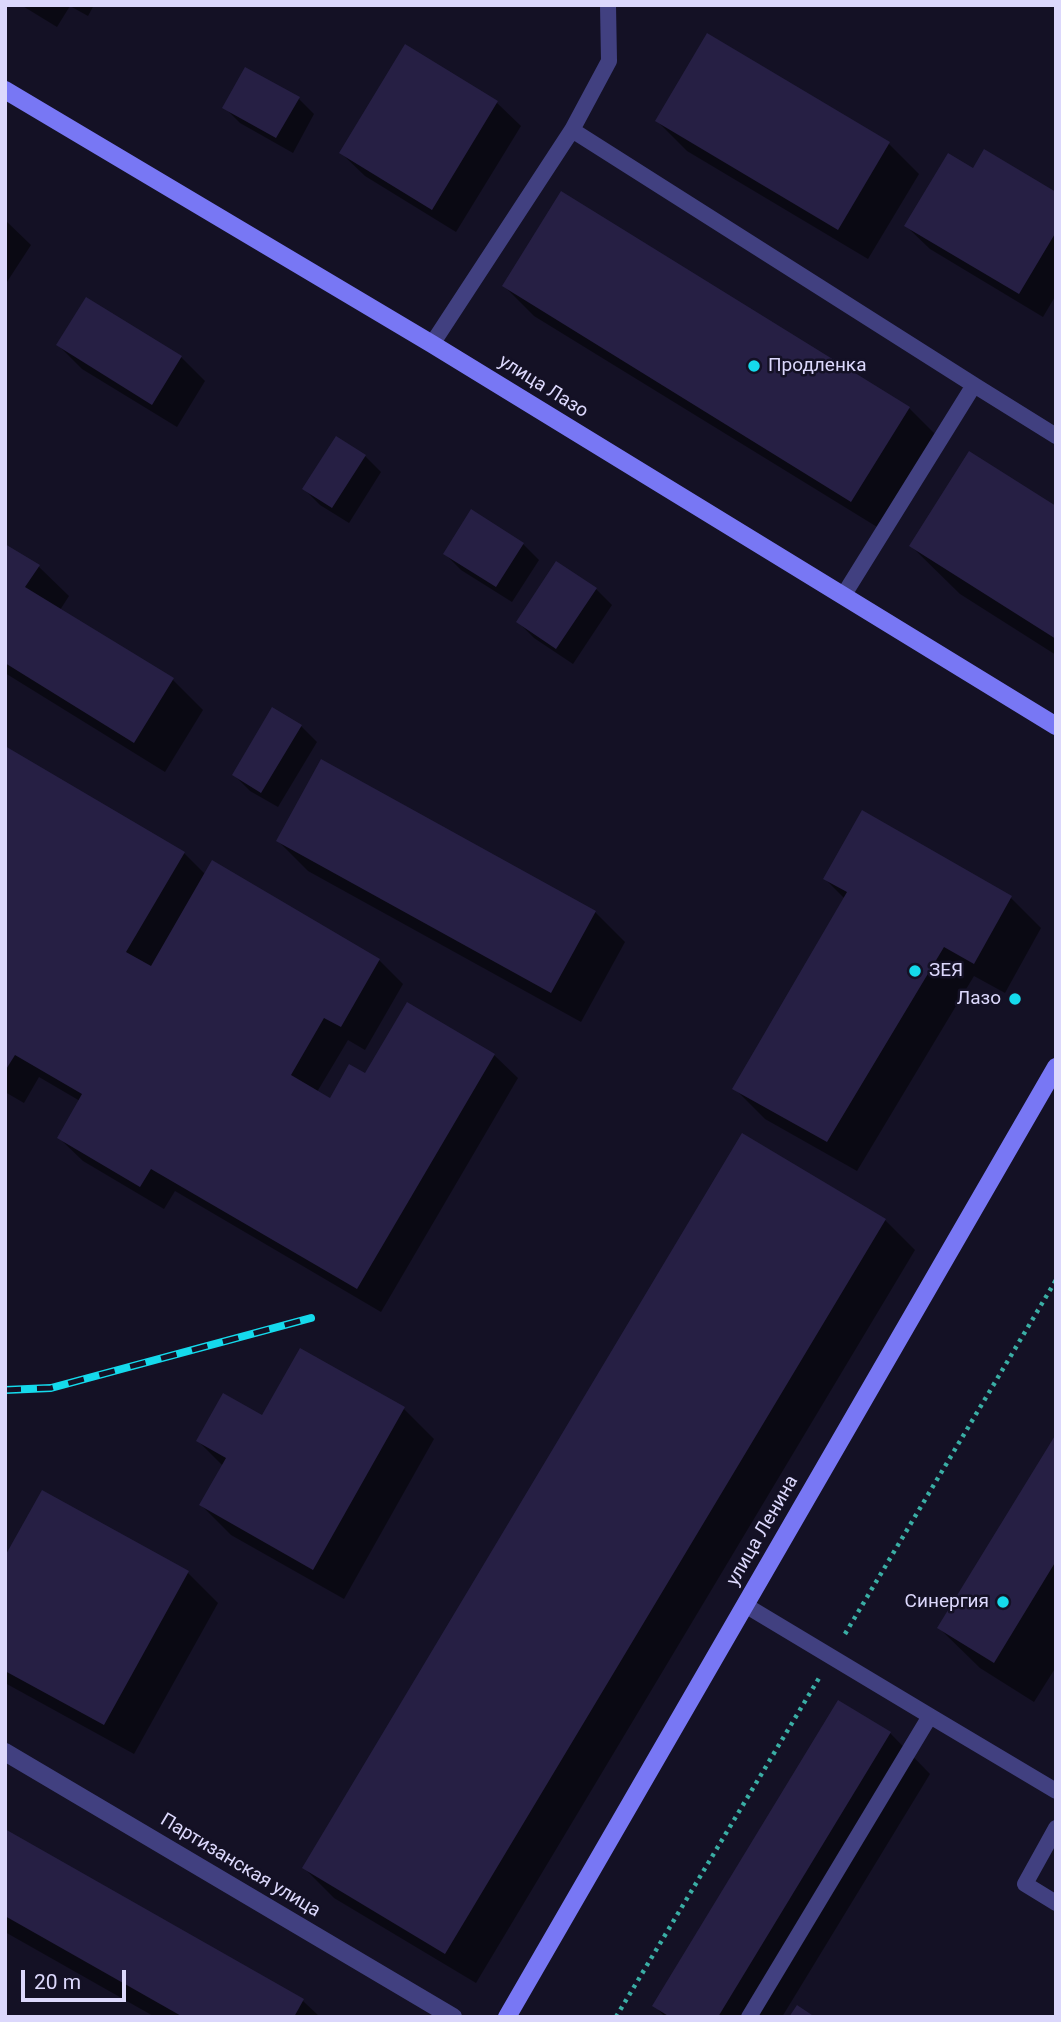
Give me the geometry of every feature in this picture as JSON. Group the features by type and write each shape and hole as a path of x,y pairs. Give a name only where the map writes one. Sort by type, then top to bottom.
{"street":[{"name":"улица Лазо","path":"5,90 432,344 1056,726"},
{"name":"улица Ленина","path":"508,2017 1056,1067"},
{"name":"Партизанская улица","path":"5,1752 453,2017"}],"lane":[{"path":"432,344 572,130 609,61 608,5"},
{"path":"572,130 1056,436"},
{"path":"843,596 974,385"},
{"path":"745,1605 1056,1791"},
{"path":"749,2017 930,1716"},
{"path":"1056,1828 1025,1884 1056,1903"}],"building":[{"path":"707,33 890,142 838,230 655,121"},
{"path":"405,44 498,101 432,210 339,153"},
{"path":"245,67 300,97 276,138 222,108"},
{"path":"984,149 1056,192 1056,232 1019,294 904,226 948,153 973,168"},
{"path":"561,191 910,407 851,502 502,286"},
{"path":"86,297 182,356 152,405 56,345"},
{"path":"336,436 366,455 332,508 302,489"},
{"path":"969,451 1056,506 1056,639 909,546"},
{"path":"471,509 524,543 496,587 443,554"},
{"path":"5,544 40,565 25,587 174,678 134,743 5,663"},
{"path":"556,561 597,588 556,649 516,622"},
{"path":"272,707 302,725 261,793 232,775"},
{"path":"5,746 185,852 126,952 151,966 212,860 380,959 341,1027 324,1018 291,1075 330,1098 349,1064 365,1073 407,1002 495,1054 357,1289 151,1169 140,1187 57,1138 82,1094 15,1055 5,1071"},
{"path":"321,759 596,911 551,993 276,841"},
{"path":"862,810 1012,896 974,964 944,947 827,1142 732,1089 847,892 823,879"},
{"path":"742,1133 886,1219 445,1954 302,1868"},
{"path":"300,1348 405,1407 313,1570 199,1505 226,1458 196,1441 223,1393 262,1415"},
{"path":"1056,1434 1056,1561 994,1663 937,1628"},
{"path":"42,1490 189,1571 104,1725 5,1671 5,1556"},
{"path":"838,1700 891,1732 718,2017 670,2017 652,2006"},
{"path":"5,1829 304,1999 294,2017 183,2017 5,1916"},
{"path":"797,2005 815,2017 789,2017"}],"railway":[{"path":"5,1390 51,1388 311,1318"}],"place":[{"name":"Продленка","path":"754,366"},
{"name":"ЗЕЯ","path":"915,971"},
{"name":"Лазо","path":"1015,999"},
{"name":"Синергия","path":"1003,1602"}]}
